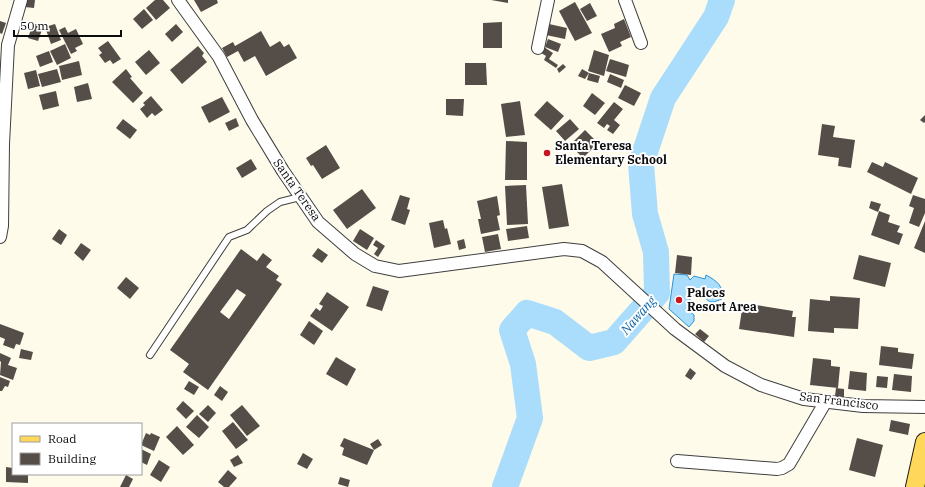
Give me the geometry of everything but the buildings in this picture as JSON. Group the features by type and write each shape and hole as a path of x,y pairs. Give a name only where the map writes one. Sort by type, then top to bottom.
{"main road":[{"path":"915,487 925,442"}],"street":[{"path":"0,237 2,226 8,45 22,0"},
{"name":"Santa Teresa","path":"178,0 219,58 252,120 300,197 318,222 355,254 375,266 400,271 564,249 582,251 602,262 675,329"},
{"path":"538,48 548,0"},
{"path":"625,0 640,43"},
{"name":"San Francisco","path":"675,329 725,366 761,385 804,399 863,406 925,407"},
{"path":"677,461 777,469 782,468 789,464 826,401"}],"lane":[{"path":"150,355 229,237 247,230 267,211 280,202 300,197"}],"water":[{"name":"Palces Resort Area","path":"674,274 687,275 690,280 694,276 705,279 706,275 713,279 721,287 722,299 709,302 700,295 694,295 690,299 687,309 694,315 694,321 689,327 669,309"}],"waterway":[{"name":"Nawang","path":"505,487 530,418 523,364 512,330 527,313 555,322 589,348 614,342 657,293 656,252 645,214 641,164 663,98 716,17 722,0"}],"place":[{"name":"Santa Teresa Elementary School","path":"547,153"},
{"name":"Palces Resort Area","path":"679,300"}]}
